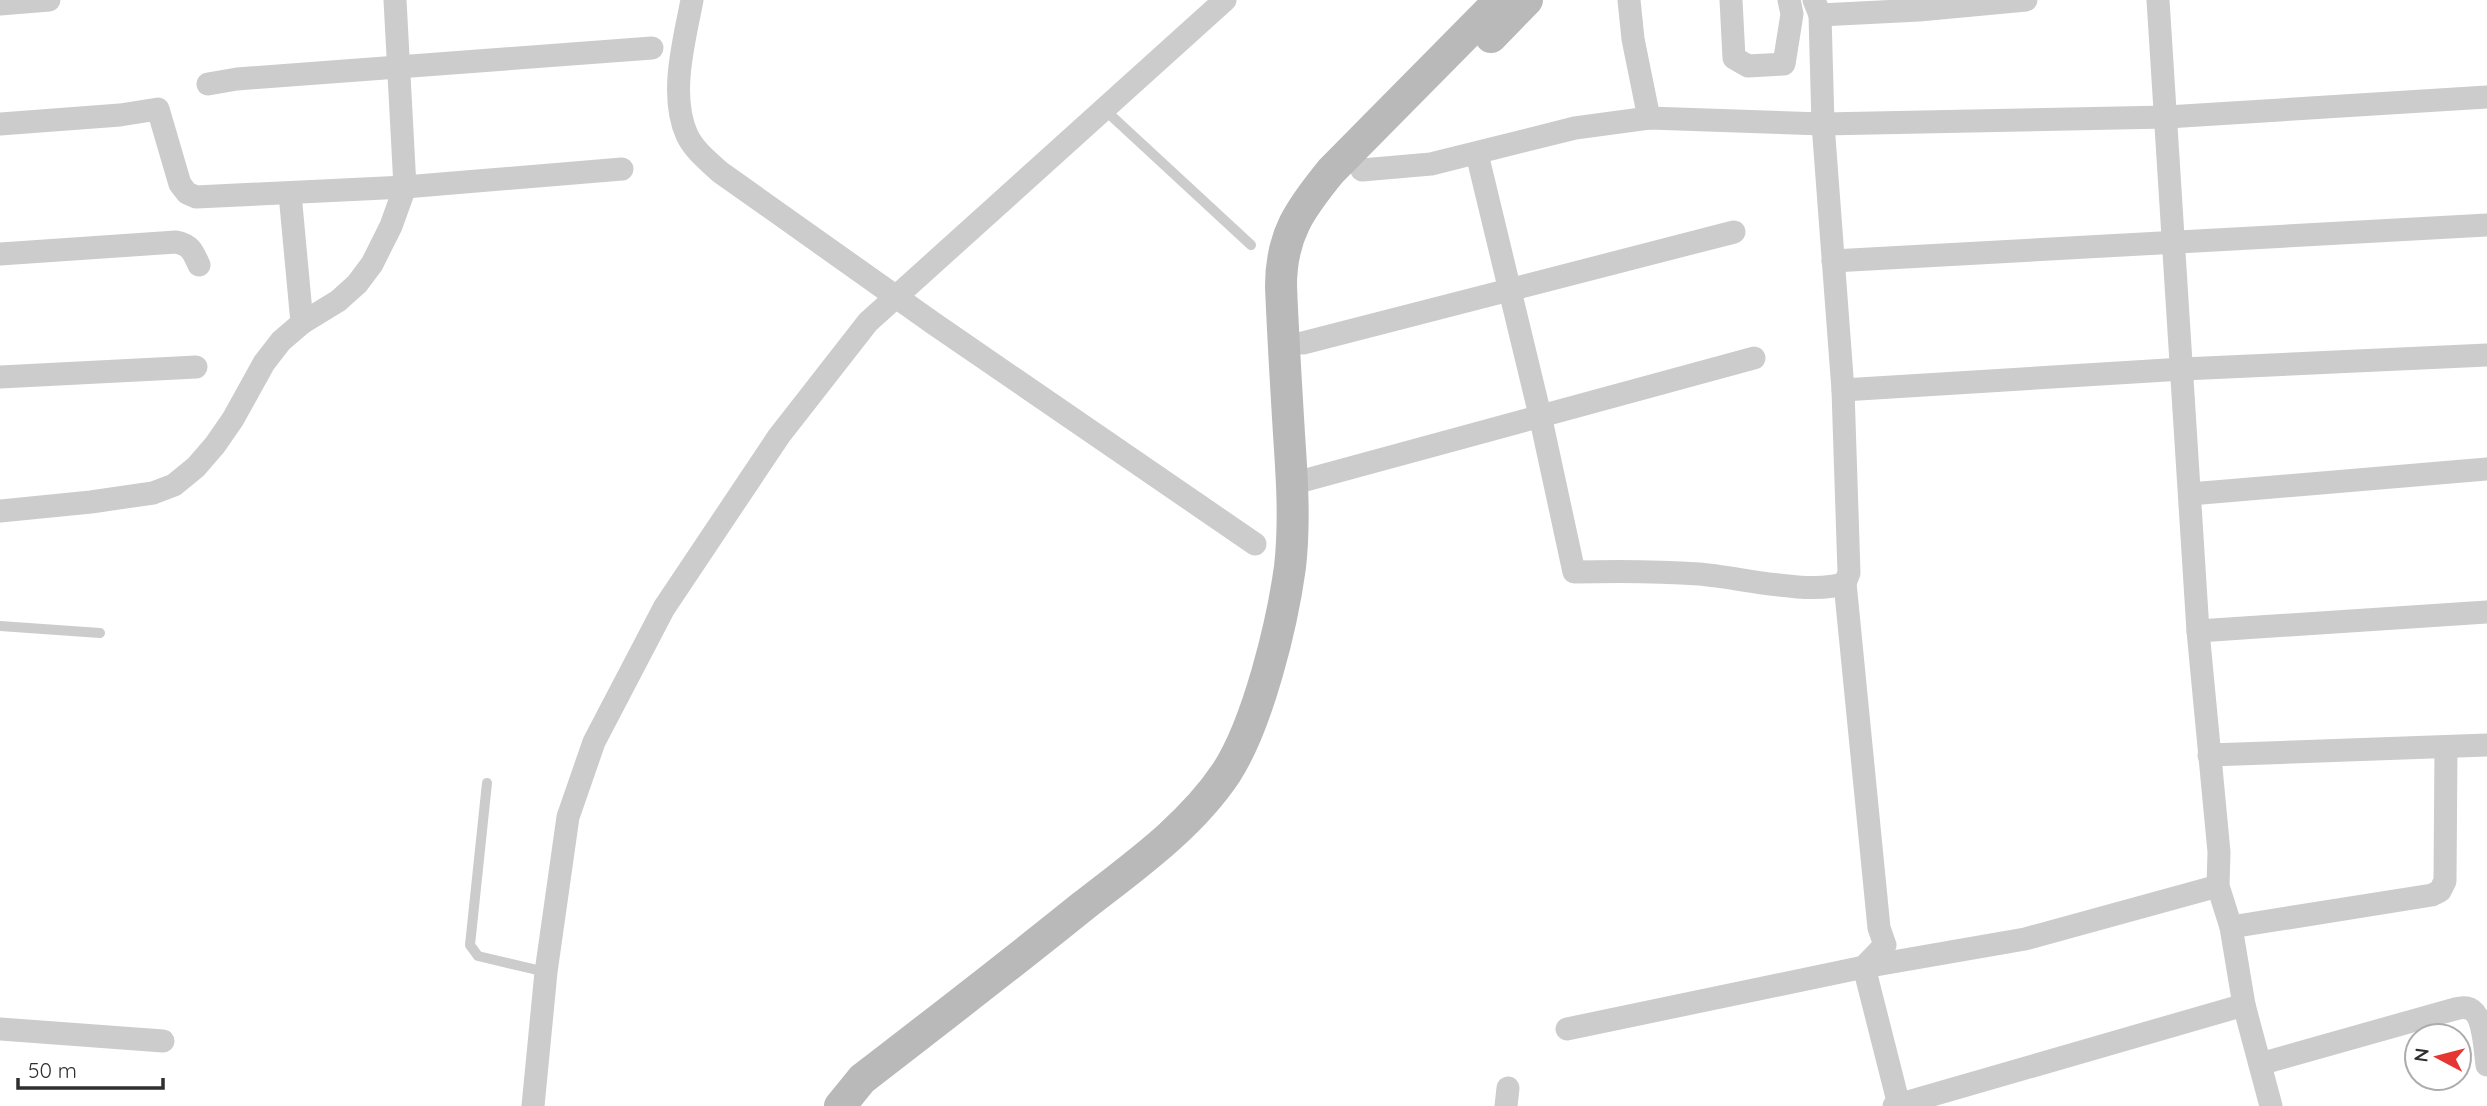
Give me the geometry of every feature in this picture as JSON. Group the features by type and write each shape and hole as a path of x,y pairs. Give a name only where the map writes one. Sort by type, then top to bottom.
{"street":[{"path":"0,4 48,0"},
{"path":"0,511 153,493 174,485 196,467 215,445 264,363 281,341 302,323 338,301 357,284 372,264 391,226 405,187 395,0"},
{"path":"692,0 679,81 680,115 688,137 701,155 720,172 895,296 1255,544"},
{"path":"533,1106 546,972 568,817 594,742 664,608 779,436 868,322 1225,0"},
{"path":"863,1106 1210,820 1232,790 1248,760 1269,705 1292,542 1292,485 1281,286 1281,264 1288,234 1308,199 1331,172 1500,0"},
{"path":"839,1106 862,1079 1113,883 1197,809 1216,787 1237,752 1279,649 1303,565 1306,480 1303,267 1309,235 1326,208 1527,0"},
{"path":"1629,0 1633,39 1649,118"},
{"path":"1731,0 1734,58 1748,66 1784,64 1792,14 1789,0"},
{"path":"1864,967 1885,944 1880,928 1845,583 1849,573 1843,390 1817,8 1919,10 2026,0"},
{"path":"2158,0 2198,631 2219,852 2218,886 2231,927 2244,1004 2271,1106"},
{"path":"208,84 237,79 400,65 652,48"},
{"path":"1362,170 1431,164 1575,128 1649,118 1823,124 2167,117 2487,97"},
{"path":"0,124 120,115 158,109 180,184 187,193 196,197 405,187 622,169"},
{"path":"1477,154 1540,415 1574,572 1703,575 1791,586 1836,586 1845,583"},
{"path":"290,194 302,323"},
{"path":"1833,261 2487,225"},
{"path":"1303,343 1734,232"},
{"path":"0,254 176,242 192,248 199,265"},
{"path":"1843,390 2183,369 2487,355"},
{"path":"1306,480 1754,358"},
{"path":"0,377 196,368"},
{"path":"2190,494 2487,469"},
{"path":"2198,631 2487,612"},
{"path":"2209,755 2487,745"},
{"path":"2231,927 2432,895 2440,891 2445,881 2446,747"},
{"path":"1567,1029 1864,967 2025,939 2218,886"},
{"path":"1864,967 1896,1105 2244,1004"},
{"path":"2260,1064 2455,1009 2467,1008 2476,1012 2480,1022 2487,1065"},
{"path":"0,1029 163,1041"}],"lane":[{"path":"1105,110 1251,245"},
{"path":"0,626 100,633"},
{"path":"487,783 470,945 478,956 546,972"}]}
